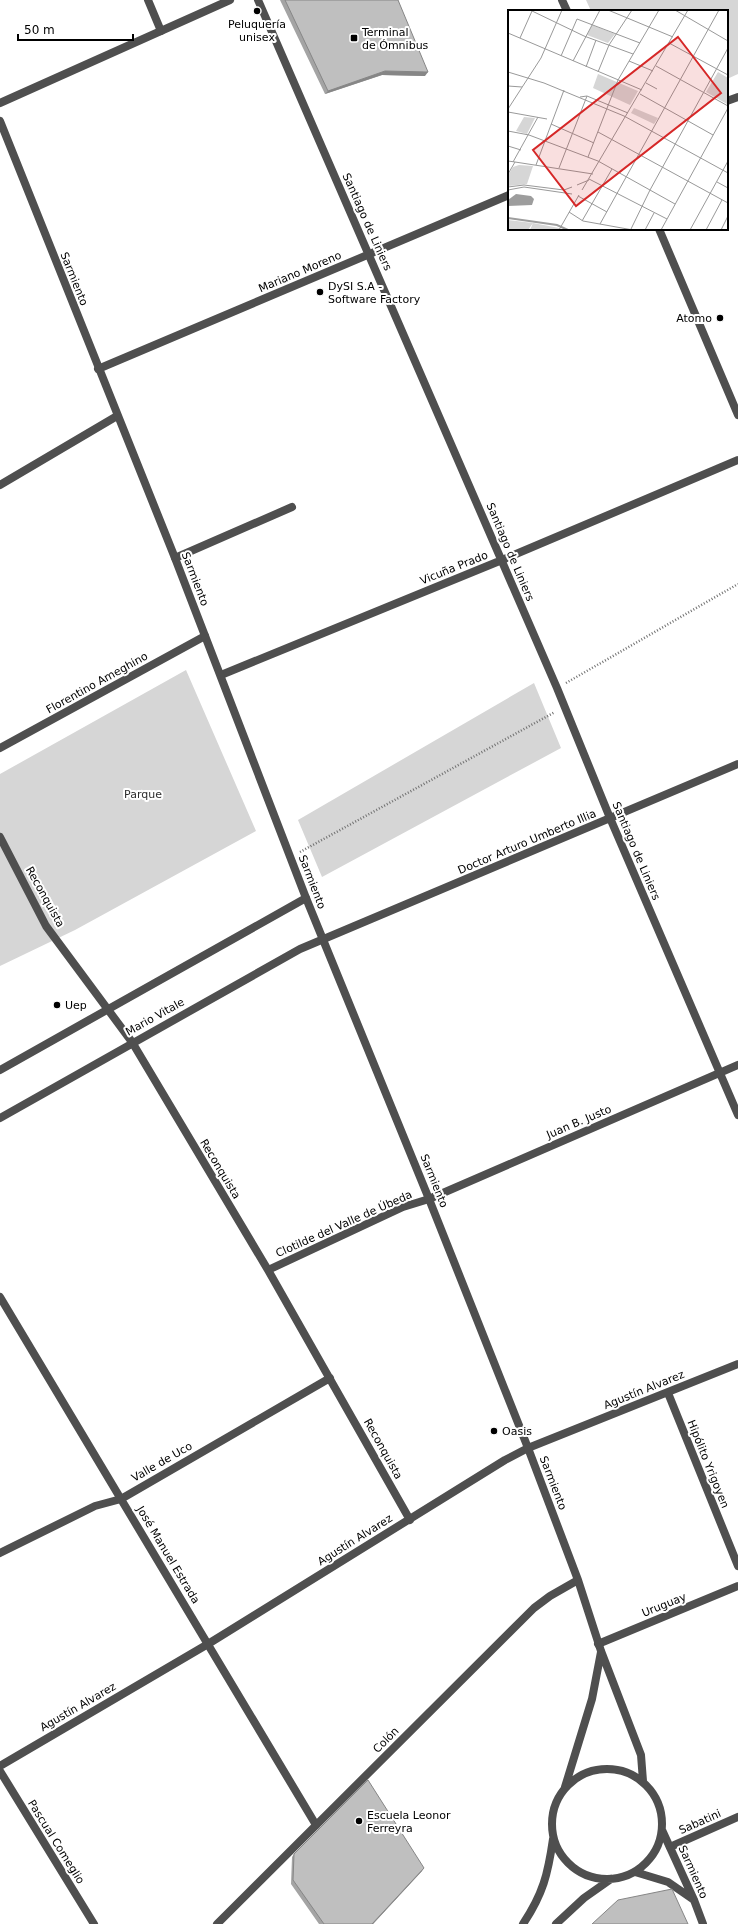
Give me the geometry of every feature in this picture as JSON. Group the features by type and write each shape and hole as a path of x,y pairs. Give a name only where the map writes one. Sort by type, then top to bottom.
{"street":[{"path":"148,0 161,31"},
{"path":"0,103 230,0"},
{"name":"Santiago de Liniers","path":"258,0 502,560 557,688 610,818 738,1115"},
{"path":"562,0 567,10"},
{"path":"728,102 738,97"},
{"name":"Sarmiento","path":"0,121 175,558 306,898 429,1199 528,1448 578,1580 600,1647 641,1755 643,1781"},
{"name":"Mariano Moreno","path":"98,368 370,255 508,194"},
{"path":"660,230 738,415"},
{"path":"0,485 117,416"},
{"name":"Vicuña Prado","path":"220,675 502,560 738,460"},
{"path":"175,558 292,507"},
{"name":"Florentino Ameghino","path":"0,748 205,636"},
{"name":"Doctor Arturo Umberto Illia","path":"324,940 738,764"},
{"name":"Reconquista","path":"0,837 46,926 132,1042 268,1270 410,1520"},
{"path":"0,1070 306,898"},
{"name":"Mario Vitale","path":"0,1118 132,1042 300,949 324,940"},
{"name":"Juan B. Justo","path":"429,1199 738,1066"},
{"name":"Clotilde del Valle de Úbeda","path":"268,1270 403,1207 429,1199"},
{"name":"José Manuel Estrada","path":"0,1297 316,1825"},
{"name":"Agustín Alvarez","path":"0,1766 208,1644 505,1460 528,1448 738,1364"},
{"name":"Valle de Uco","path":"0,1553 95,1506 121,1499 330,1378"},
{"name":"Hipólito Yrigoyen","path":"668,1393 738,1566"},
{"name":"Colón","path":"217,1924 534,1608 550,1596 578,1580"},
{"name":"Uruguay","path":"600,1647 738,1586"},
{"name":"Sarmiento","path":"564,1789 592,1699 600,1647"},
{"path":"523,1924 534,1908 544,1888 553,1838 553,1815 555,1804 564,1789 577,1777 599,1769 611,1768 628,1772 643,1781 654,1793 660,1807 662,1830 660,1842 654,1854 646,1864 635,1872 624,1877 611,1879 596,1878 581,1873 569,1864 559,1852 553,1838"},
{"name":"Pascual Comeglio","path":"0,1771 94,1924"},
{"name":"Sabatini","path":"670,1847 738,1817"},
{"name":"Sarmiento","path":"662,1830 694,1900 703,1924"},
{"path":"635,1872 668,1882 694,1900"},
{"path":"556,1924 584,1898 611,1879"}],"path":[{"path":"557,688 738,584"},
{"path":"290,857 564,706"}],"green space":[{"path":"586,0 738,0 738,74 728,79 728,10 591,10"},
{"name":"Parque","path":"186,670 256,831 75,930 0,966 0,774"},
{"path":"534,683 561,748 322,877 298,820"}],"building":[{"name":"Terminal de Ómnibus","path":"285,0 398,0 428,72 385,71 328,91"},
{"name":"Escuela Leonor Ferreyra","path":"368,1780 424,1868 372,1924 324,1924 293,1880 294,1854"},
{"path":"672,1889 688,1924 592,1924 618,1900"}],"place":[{"name":"Peluquería unisex","path":"257,11"},
{"name":"Terminal de Ómnibus","path":"354,38"},
{"name":"DySI S.A - Software Factory","path":"320,292"},
{"name":"Atomo","path":"720,318"},
{"name":"Uep","path":"57,1005"},
{"name":"Oasis","path":"494,1431"},
{"name":"Escuela Leonor Ferreyra","path":"359,1821"}]}
